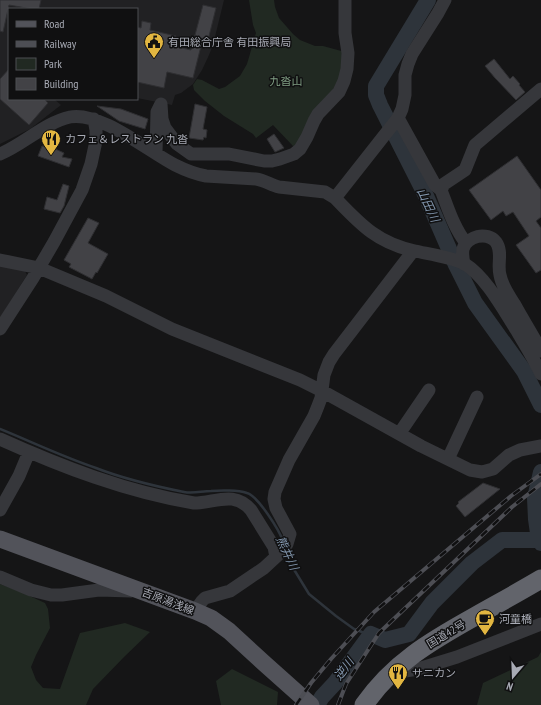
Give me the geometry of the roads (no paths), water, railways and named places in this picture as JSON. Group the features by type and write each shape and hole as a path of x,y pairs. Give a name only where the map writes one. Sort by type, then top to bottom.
{"highway":[{"name":"国道42号","path":"364,705 382,682 413,654 437,638 541,579"}],"main road":[{"name":"吉原湯浅線","path":"0,539 211,618 229,631 311,705"}],"street":[{"path":"156,153 157,112 161,104 162,119 165,128 177,144 191,154 229,154 264,161 272,161 294,154 300,149 308,137 318,114 338,92 344,80 348,62 345,33 345,0"},
{"path":"335,198 398,118 402,109 405,95 405,75 412,54 446,0"},
{"path":"441,190 444,184 465,170 475,145 541,89"},
{"path":"1,154 57,121 72,117 86,117 114,128 182,168 199,175 256,179 280,187 325,192 330,194 361,225 390,244 464,264 476,273 503,308 541,374"},
{"path":"398,118 435,185 441,190 455,224 466,243"},
{"path":"0,329 39,268 82,190 91,164 96,141 94,119"},
{"path":"464,264 462,256 463,249 466,243 474,237 489,237 497,243 500,254 499,269 504,288 541,351"},
{"path":"195,611 205,598 230,591 264,568 288,544 290,534 276,508 274,499 275,492 289,460 314,416 321,398 326,370 334,354 413,251"},
{"path":"0,260 39,268 106,296 172,329 300,380 421,446 470,470 482,472 493,469 508,455 520,450 541,446"},
{"path":"399,434 429,390"},
{"path":"448,459 477,397"},
{"path":"0,439 29,452 102,480 156,495 194,503 227,498 240,501 251,510 274,547 276,557"},
{"path":"0,510 19,476 29,452"},
{"path":"0,577 31,590 52,595 99,590 144,592"},
{"path":"396,668 405,671 418,669 450,659 541,624"}],"waterway":[{"name":"山田川","path":"428,0 376,86 376,95 426,196 456,265 475,303 524,371 541,405"},
{"name":"熊井川","path":"0,429 72,459 117,476 139,482 187,493 224,490 247,493 252,495 257,500 273,522 283,541"},
{"name":"山田川","path":"541,472 535,498 536,519 539,540 541,543"},
{"name":"熊井川","path":"317,705 371,634 385,640 409,634 432,603 472,563 502,540 539,540"},
{"name":"熊井川","path":"286,552 290,563 309,594 354,629 371,634"}],"railway":[{"path":"296,705 311,683 331,659 374,612 511,496 541,474"},
{"path":"338,705 346,684 379,633 512,507 541,484"}],"place":[{"name":"有田総合庁舎 有田振興局","path":"154,59"},
{"name":"カフェ＆レストラン 九沓","path":"51,156"},
{"name":"河童橋","path":"485,636"},
{"name":"サニカン","path":"398,690"}],"park label":[{"name":"九沓山","path":"286,81"}],"water label":[{"name":"逆川","path":"344,669"}]}
